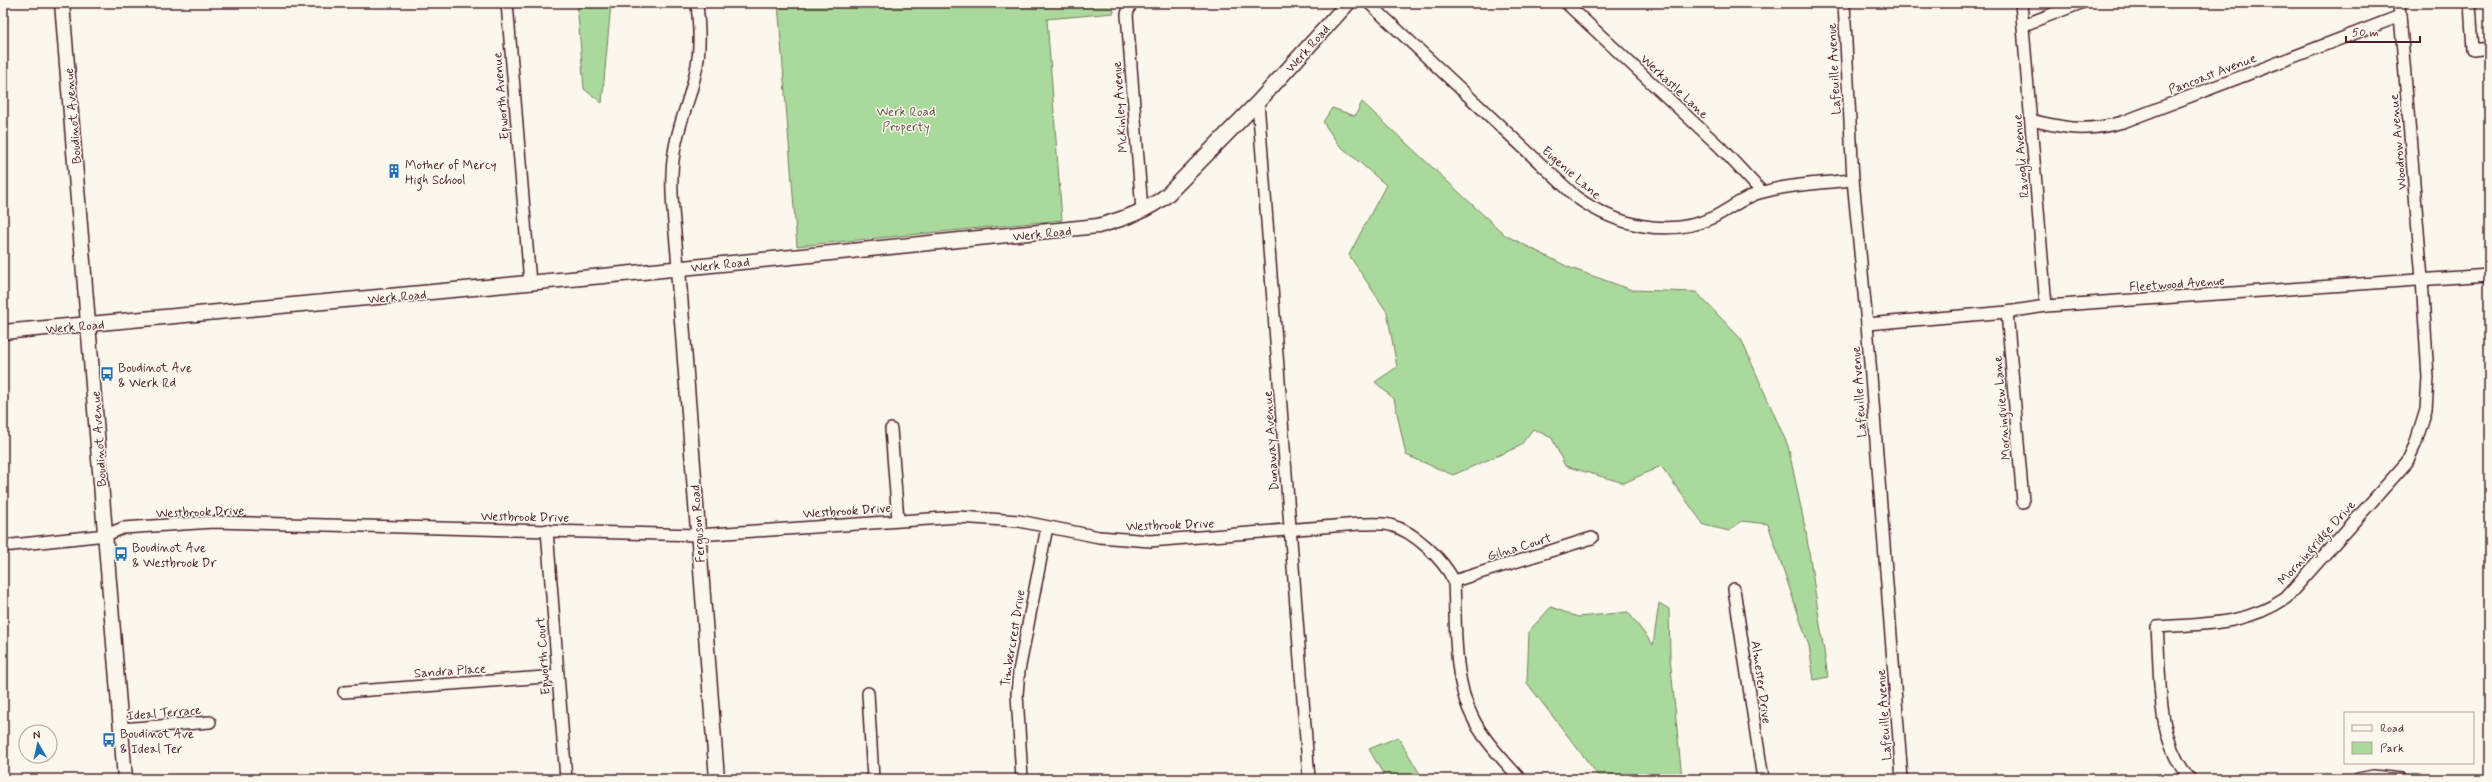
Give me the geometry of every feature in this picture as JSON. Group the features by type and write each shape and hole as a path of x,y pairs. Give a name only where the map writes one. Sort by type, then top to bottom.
{"street":[{"name":"Boudinot Avenue","path":"62,3 90,324 125,779"},
{"name":"Epworth Avenue","path":"507,3 530,283"},
{"path":"678,269 672,176 677,132 696,69 699,36 697,3"},
{"name":"McKinley Avenue","path":"1131,3 1127,14 1142,211"},
{"name":"Werk Road","path":"3,332 678,269 1074,230 1104,224 1155,205 1181,182 1258,102 1348,3"},
{"name":"Eugenie Lane","path":"1369,3 1576,197 1607,216 1644,227 1679,227 1713,217 1762,192 1853,180"},
{"name":"Werkastle Lane","path":"1566,3 1720,147 1762,192"},
{"name":"Lafeuille Avenue","path":"1844,3 1853,180 1867,324 1902,779"},
{"name":"Ravogli Avenue","path":"2021,3 2046,306"},
{"path":"2024,25 2081,3"},
{"name":"Woodrow Avenue","path":"2399,3 2422,280"},
{"path":"2470,3 2473,50 2489,48"},
{"name":"Pancoast Avenue","path":"2031,120 2077,129 2096,130 2123,122 2400,16"},
{"name":"Dunaway Avenue","path":"1258,102 1309,779"},
{"name":"Ferguson Road","path":"678,269 717,779"},
{"name":"Fleetwood Avenue","path":"1867,324 2007,312 2046,306 2489,275"},
{"name":"Morningridge Drive","path":"2190,779 2178,762 2167,735 2157,627 2233,621 2251,617 2275,606 2299,585 2407,462 2422,428 2428,392 2422,280"},
{"name":"Morningview Lane","path":"2007,312 2023,502"},
{"path":"891,429 898,520"},
{"name":"Westbrook Drive","path":"3,546 106,535 123,528 213,522 698,535 898,520 984,518 1047,527 1099,537 1150,541 1358,524 1390,525 1414,537 1448,569 1454,581 1460,673 1466,701 1478,729 1520,779"},
{"name":"Timbercrest Drive","path":"1022,779 1017,694 1019,671 1047,527"},
{"name":"Epworth Court","path":"547,530 566,779"},
{"name":"Gilna Court","path":"1454,581 1592,538"},
{"name":"Almester Drive","path":"1734,589 1762,779"},
{"name":"Sandra Place","path":"344,692 558,676"},
{"path":"868,693 873,779"},
{"name":"Ideal Terrace","path":"121,729 210,722"},
{"path":"2358,779 2373,776 2401,779"}],"green space":[{"path":"577,3 611,3 602,103 584,89"},
{"name":"Werk Road Property","path":"778,3 1113,4 1114,13 1047,19 1062,220 797,246"},
{"path":"1362,102 1505,235 1568,267 1632,290 1696,292 1741,339 1788,446 1806,532 1828,677 1814,680 1809,646 1768,524 1741,521 1729,531 1704,525 1661,466 1624,483 1565,466 1552,438 1533,429 1520,446 1453,475 1406,455 1394,399 1375,382 1397,367 1387,312 1349,255 1386,185 1338,144 1323,122 1332,108 1355,116"},
{"path":"1659,603 1669,609 1670,658 1682,779 1601,779 1527,683 1529,631 1551,607 1578,617 1628,612 1653,645"},
{"path":"1398,737 1423,779 1386,779 1369,749"}],"place":[{"name":"Mother of Mercy High School","path":"394,171"},
{"name":"Boudinot Ave & Werk Rd","path":"107,374"},
{"name":"Boudinot Ave & Westbrook Dr","path":"121,554"},
{"name":"Boudinot Ave & Ideal Ter","path":"109,740"}]}
